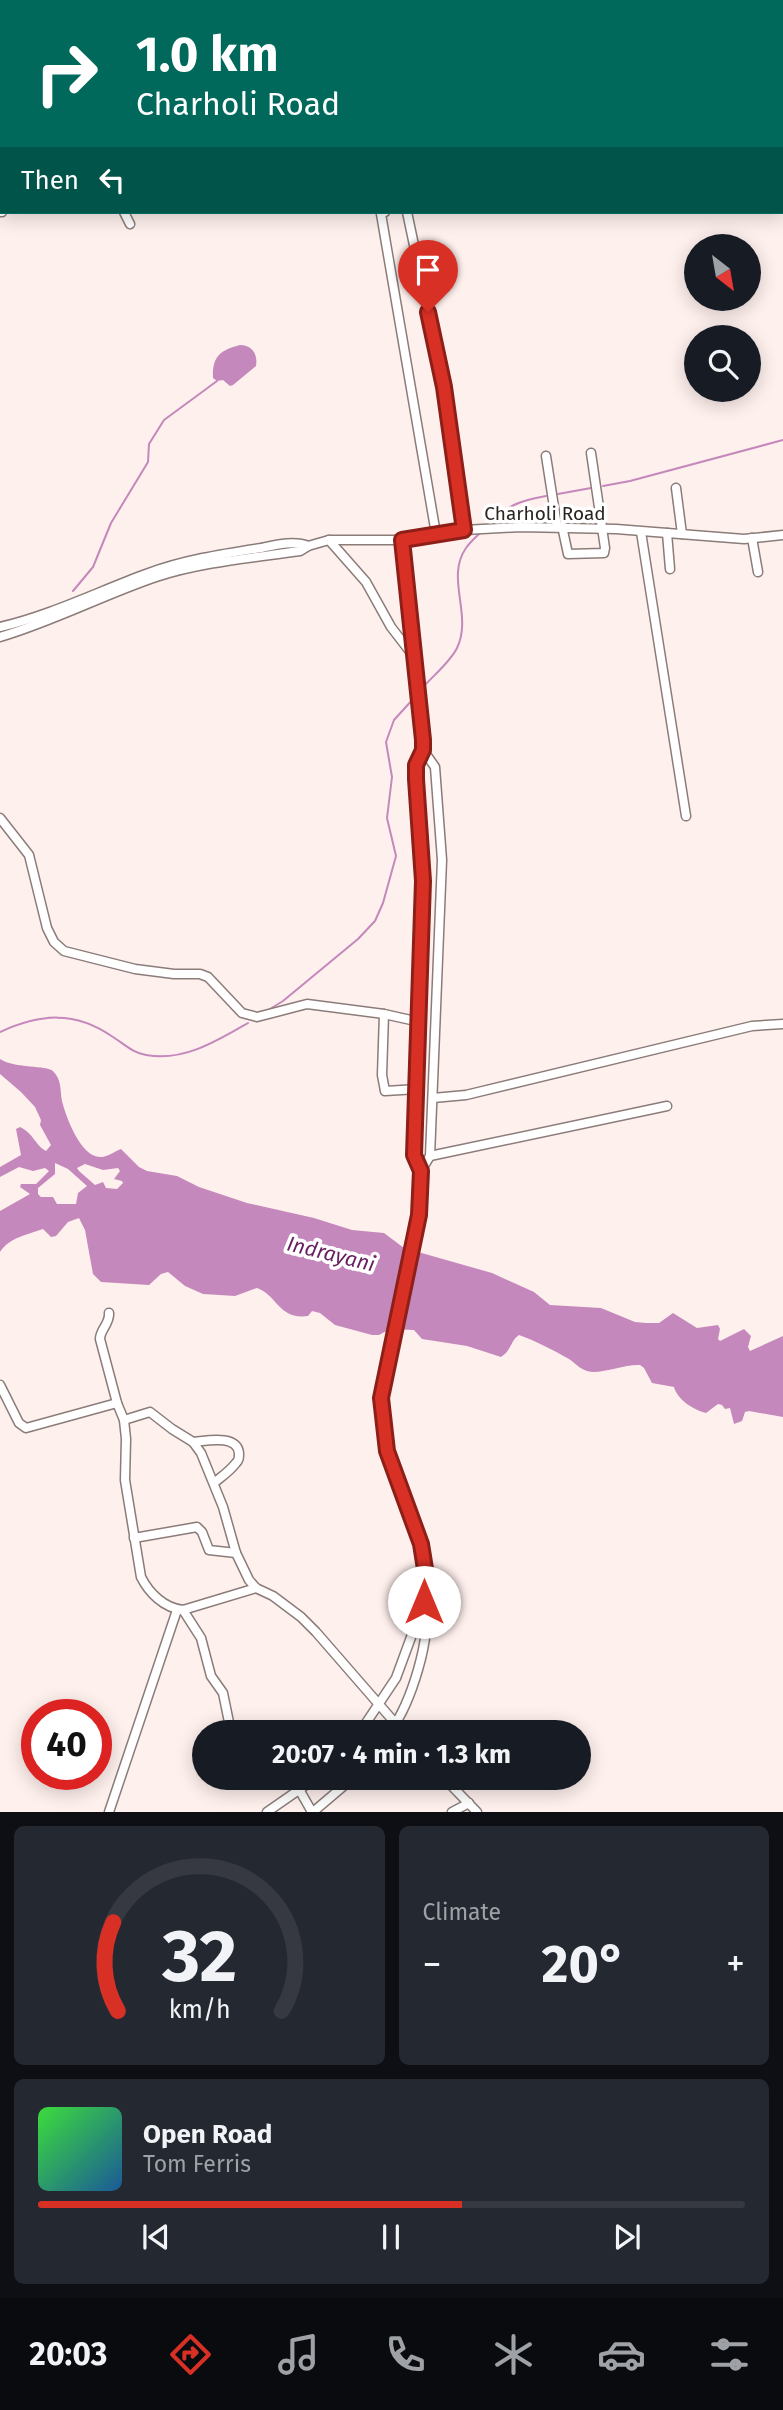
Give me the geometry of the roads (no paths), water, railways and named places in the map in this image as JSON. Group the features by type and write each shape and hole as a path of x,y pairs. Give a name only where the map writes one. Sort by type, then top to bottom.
{"street":[{"path":"125,214 130,224"},
{"path":"382,214 436,534"},
{"path":"407,214 444,387 464,530"},
{"path":"546,457 566,551 573,555 604,553 591,453"},
{"path":"676,488 682,534"},
{"name":"Charholi Road","path":"0,627 177,572 299,551 329,540 402,540 464,530 560,526 752,538 783,535"},
{"path":"640,532 686,816"},
{"path":"667,533 670,569"},
{"path":"752,538 758,572"},
{"path":"329,540 366,582 391,627 415,658"},
{"path":"397,1720 412,1686 427,1626 424,1602 425,1569 421,1544 387,1451 381,1398 419,1215 421,1171 414,1155 423,881 416,765 423,750 402,540"},
{"name":"Charholi Road","path":"0,637 60,618 109,592"},
{"path":"421,1171 430,1156 442,860 435,767 423,750"},
{"path":"0,818 29,855 47,928 54,942 64,951 144,971 201,974 214,981 242,1013 249,1016 257,1017 307,1004 384,1014 420,1022"},
{"path":"384,1014 382,1075 385,1091 418,1089"},
{"path":"433,1098 466,1095 752,1026 783,1024"},
{"path":"430,1156 667,1106"},
{"path":"109,1313 107,1324 100,1336 102,1353 124,1420 127,1439 125,1480 141,1577 152,1595 180,1610 201,1638 211,1676 224,1696 229,1720"},
{"path":"0,1385 19,1423 26,1428 117,1403"},
{"path":"124,1420 150,1412 193,1442 201,1453 214,1483 236,1553 249,1580 256,1588 273,1596 317,1632 380,1706 388,1720"},
{"path":"193,1442 229,1441 239,1449 236,1463 214,1483"},
{"path":"134,1538 197,1527 209,1550 216,1553 236,1553"},
{"path":"180,1610 256,1588"},
{"path":"369,1720 402,1666 424,1602"},
{"path":"109,1811 180,1610"},
{"path":"267,1811 300,1791 313,1811 339,1790"},
{"path":"456,1790 477,1811"},
{"path":"452,1811 469,1803"}],"water":[{"path":"240,345 253,351 256,366 233,385 230,386 223,380 217,381 213,378 213,371 218,356 227,349"},
{"name":"Indrayani","path":"0,1059 53,1071 59,1082 62,1101 71,1126 81,1144 94,1156 104,1157 121,1149 139,1167 147,1171 177,1176 199,1187 247,1203 314,1218 352,1230 384,1233 404,1248 492,1273 534,1292 550,1305 601,1308 635,1322 646,1323 659,1323 673,1313 697,1328 718,1325 720,1341 744,1329 751,1336 748,1347 750,1351 783,1336 783,1417 749,1411 745,1412 742,1421 734,1424 730,1408 725,1409 718,1404 706,1413 696,1409 682,1400 674,1387 652,1383 640,1365 599,1372 587,1371 569,1359 519,1335 501,1357 467,1346 422,1339 414,1330 390,1329 379,1335 372,1335 335,1325 320,1313 312,1311 308,1316 298,1316 285,1311 257,1288 235,1296 203,1294 185,1286 168,1272 161,1274 149,1285 101,1282 93,1274 85,1230 79,1218 68,1222 56,1236 51,1237 43,1229 14,1240 0,1252 0,1211 30,1194 20,1187 21,1184 36,1184 49,1171 45,1168 33,1171 19,1167 0,1177 0,1167 21,1155 16,1129 20,1127 25,1130 46,1151 51,1145 40,1125 41,1120 35,1107 0,1074","holes":["55,1163 68,1169 87,1186 78,1193 76,1204 57,1204 53,1197 41,1197 38,1194 38,1188 55,1174","85,1164 103,1170 118,1168 120,1171 114,1179 123,1183 117,1189 106,1188 103,1182 95,1185 77,1168"]}],"waterway":[{"path":"73,591 93,567 111,523 148,462 149,444 164,420 217,381"},
{"path":"603,486 783,440"},
{"path":"558,494 591,488"},
{"path":"487,526 514,505 546,496"},
{"path":"425,685 457,648 462,623 458,584 460,560 481,532"},
{"path":"270,1009 358,939 375,921 396,856 387,818 392,777 386,742 394,720 414,698"},
{"path":"0,1032 29,1021 71,1019 99,1028 137,1052 160,1056 186,1053 224,1037 248,1023"}]}
